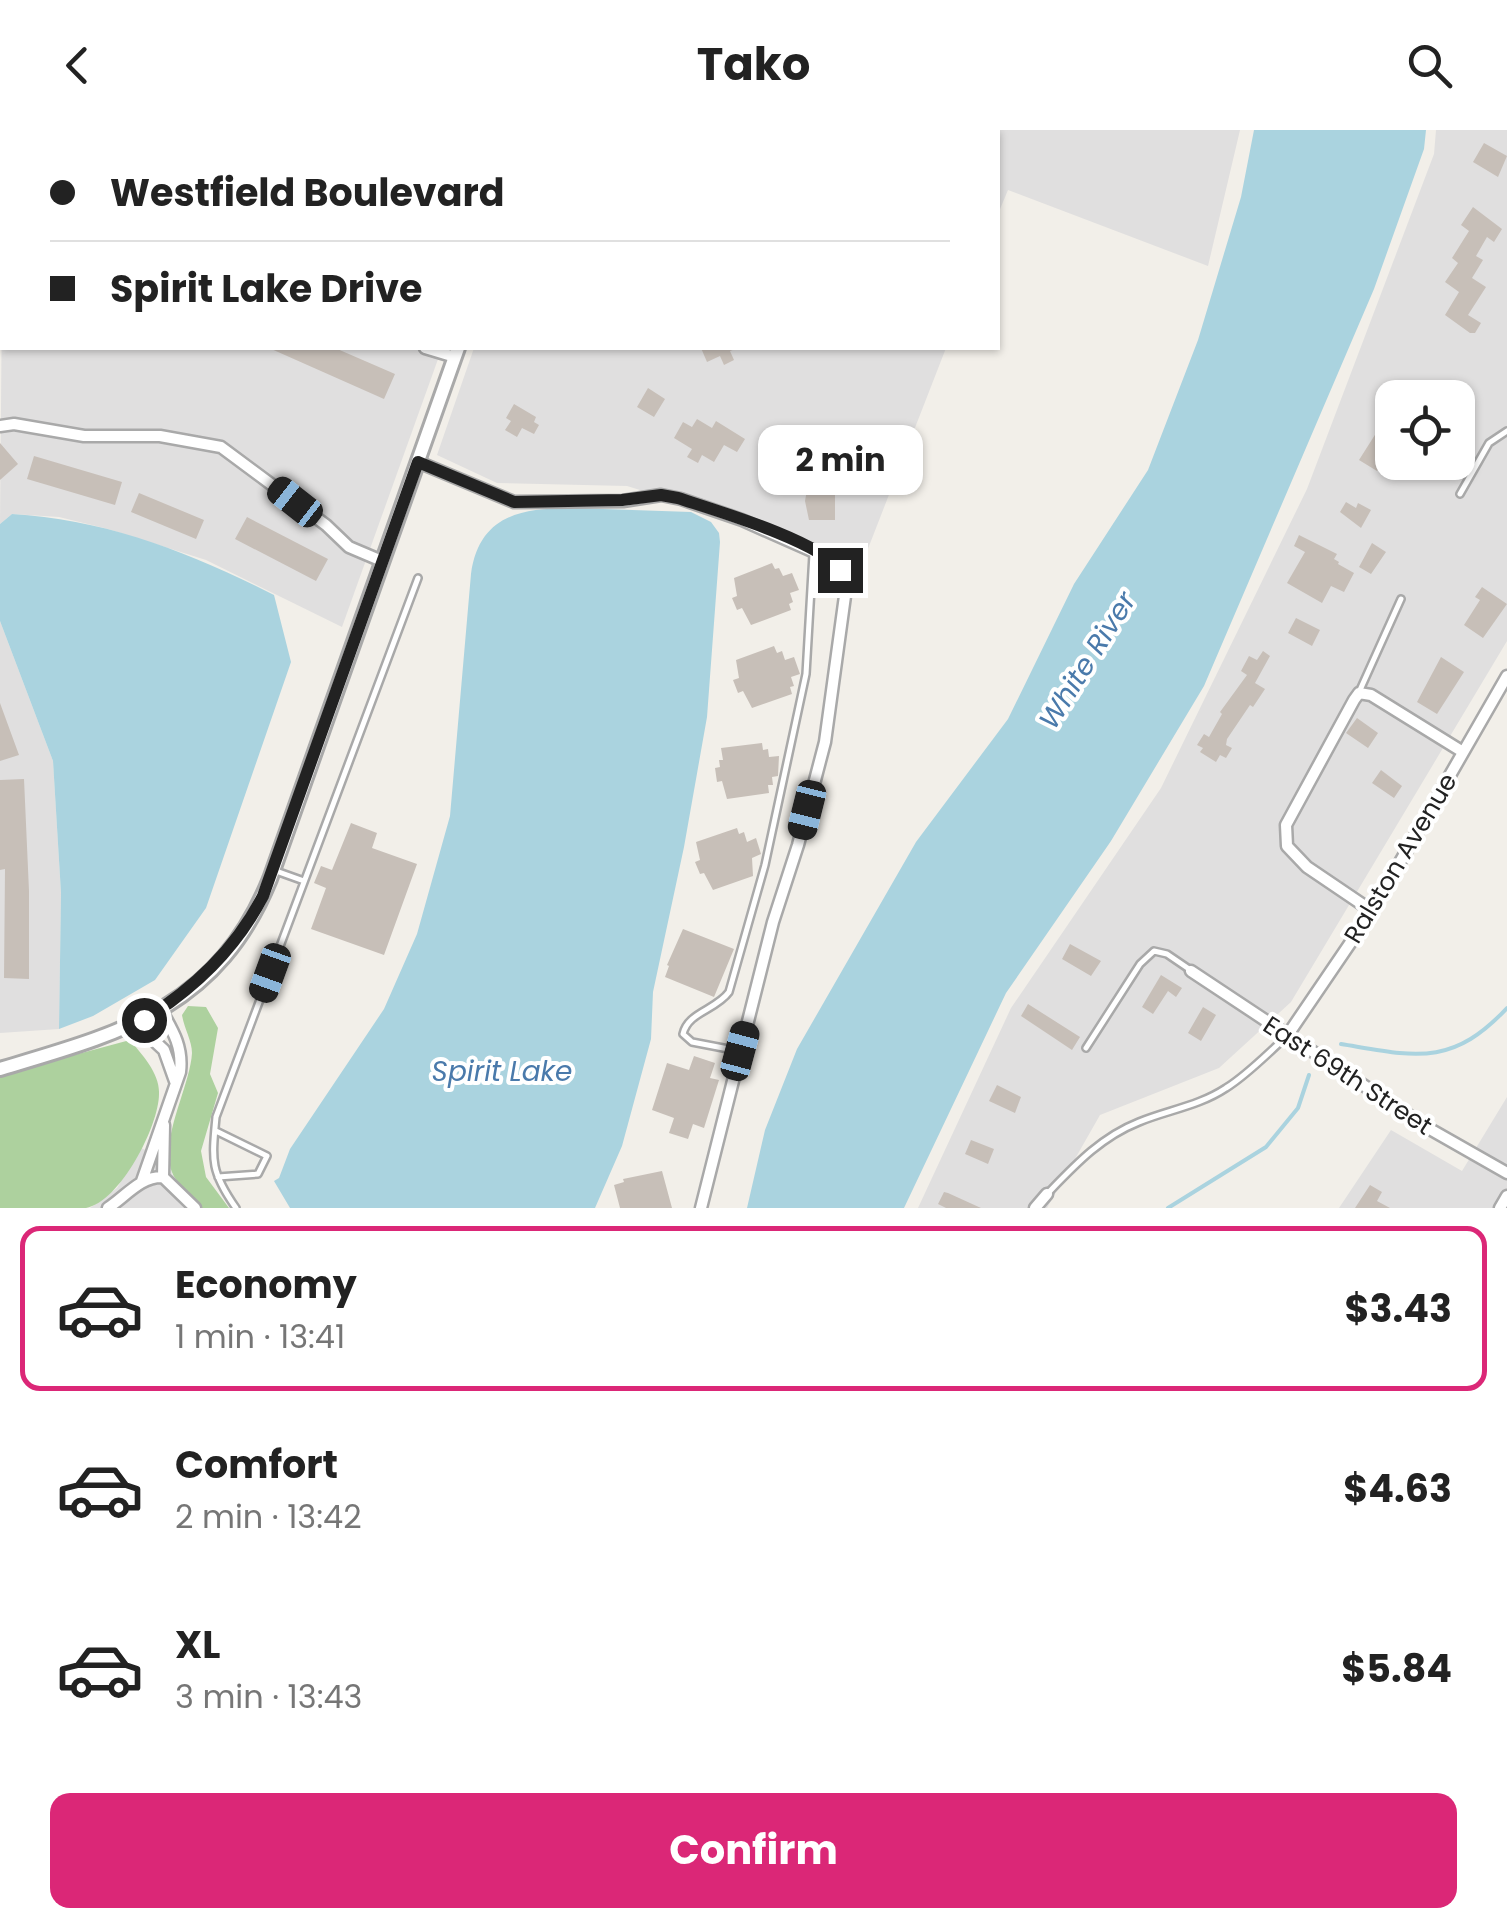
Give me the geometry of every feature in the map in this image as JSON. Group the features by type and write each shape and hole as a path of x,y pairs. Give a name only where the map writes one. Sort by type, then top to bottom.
{"street":[{"path":"2,1069 91,1043 161,1010 197,983 224,955 253,914 274,870 457,352"},
{"path":"0,426 14,424 84,436 160,436 221,447 326,525 348,547 382,561"},
{"path":"418,462 514,502 671,496 813,550 836,564 845,582 836,671 820,759 701,1208"},
{"name":"Ralston Avenue","path":"1288,1036 1372,911 1507,676"},
{"path":"1372,911 1308,867 1287,846 1286,836 1286,825 1359,693 1371,695 1464,752"},
{"name":"East 69th Street","path":"1192,971 1428,1128 1507,1173"},
{"path":"108,1208 153,1178 182,1056 178,1040 161,1010"},
{"path":"136,1024 164,1050 178,1077"},
{"path":"153,1178 165,1119"},
{"path":"153,1178 195,1208"},
{"path":"1035,1208 1047,1194"},
{"path":"1500,1208 1507,1196"}],"lane":[{"path":"1460,494 1489,442 1507,431"},
{"path":"740,1051 692,1042 683,1034 689,1020 720,1004 729,992 764,865 806,674 813,550"},
{"path":"236,1208 212,1163 216,1118 418,578"},
{"path":"1359,693 1401,600"},
{"path":"274,870 304,881"},
{"path":"1086,1048 1140,964 1154,951 1167,954 1192,971"},
{"path":"1047,1194 1085,1154 1109,1136 1224,1090 1288,1036"},
{"path":"215,1130 267,1156 258,1174 218,1177"}],"shaded area":[{"path":"1000,130 1240,130 1208,266 1008,190 1000,209"},
{"path":"1436,130 1507,130 1507,641 1291,1002 1219,1068 1100,1115 1047,1208 918,1208 1011,1008 1161,788 1307,489 1434,154"},
{"path":"1,350 441,350 342,627 206,560 108,529 59,517 12,514 0,524"},
{"path":"473,350 945,350 864,559 627,486 497,483 437,455"},
{"path":"0,621 53,761 61,893 59,1029 0,1033"},
{"path":"1507,1097 1507,1208 1339,1208 1391,1130 1462,1171"},
{"path":"141,1148 157,1155 169,1153 172,1174 202,1208 90,1208 117,1188"}],"green space":[{"path":"188,1006 206,1007 218,1028 210,1074 218,1093 201,1151 206,1177 229,1208 202,1208 175,1178 170,1165 171,1134 192,1053 182,1015"},
{"path":"130,1040 153,1072 159,1094 145,1143 124,1178 99,1203 86,1208 0,1208 0,1075"}],"water":[{"name":"White River","path":"1254,130 1426,130 1424,149 1374,289 1204,686 1111,841 1006,993 904,1208 747,1208 765,1130 797,1049 916,842 1008,719 1074,584 1148,470 1198,340 1241,197"},
{"name":"Spirit Lake","path":"560,508 691,512 711,522 720,542 707,717 653,992 651,1039 622,1146 595,1208 290,1208 274,1181 279,1178 290,1149 384,1009 417,934 450,816 471,574 477,550 488,532 520,513"},
{"path":"12,514 80,523 147,541 274,595 291,662 206,908 155,980 93,1016 59,1029 61,893 53,761 0,621 0,524"}],"building":[{"path":"1484,143 1507,156 1498,177 1473,162"},
{"path":"1473,207 1502,229 1494,242 1487,237 1476,256 1483,260 1472,278 1486,287 1468,315 1481,323 1475,333 1470,333 1445,315 1459,292 1445,282 1458,263 1452,258 1469,231 1461,225"},
{"path":"274,350 340,350 395,374 384,399"},
{"path":"702,350 733,350 734,360 724,365 720,356 707,362"},
{"path":"648,388 665,399 654,417 637,407"},
{"path":"514,404 536,417 534,422 539,425 534,434 522,428 517,437 505,430"},
{"path":"697,419 712,428 716,421 745,439 737,452 724,445 714,462 702,455 698,463 687,457 692,449 674,438 683,422 692,427"},
{"path":"1375,435 1375,470 1359,460"},
{"path":"0,443 18,464 0,480"},
{"path":"834,453 834,461 845,461 846,476 835,476 835,520 809,520 805,501 808,484 803,483 803,471 812,471 811,454"},
{"path":"34,456 122,482 115,505 27,479"},
{"path":"139,493 204,520 196,539 131,512"},
{"path":"1346,502 1371,510 1361,528 1340,512"},
{"path":"247,517 328,559 316,581 235,539"},
{"path":"1299,535 1337,554 1334,559 1338,564 1354,573 1344,592 1331,586 1322,603 1287,583 1305,552 1294,546"},
{"path":"1372,543 1386,552 1371,574 1359,567"},
{"path":"772,563 783,576 792,573 799,590 790,593 791,610 751,625 732,598 737,596 734,578"},
{"path":"1482,587 1507,604 1483,638 1464,625 1480,600 1475,597"},
{"path":"1296,618 1320,630 1312,646 1288,633"},
{"path":"774,646 777,653 782,651 785,660 794,657 800,674 791,677 792,694 752,708 743,691 738,693 733,680 739,678 736,660"},
{"path":"1263,651 1270,656 1255,683 1265,689 1227,739 1226,745 1232,748 1226,758 1220,755 1216,762 1200,752 1203,748 1197,745 1204,734 1209,737 1220,712 1247,675 1241,671 1249,656 1257,660"},
{"path":"1441,657 1464,672 1437,714 1417,702"},
{"path":"0,703 19,755 0,761"},
{"path":"1357,718 1378,733 1368,748 1346,733"},
{"path":"762,743 769,757 779,756 778,776 772,777 769,793 727,799 722,781 717,782 715,768 723,760 721,748"},
{"path":"1381,770 1402,786 1394,798 1372,783"},
{"path":"24,779 29,979 4,978 5,869 0,870 0,780"},
{"path":"351,823 377,833 372,848 417,864 384,955 311,929 326,888 314,883 321,866 332,870"},
{"path":"737,828 739,834 744,832 747,842 756,838 761,854 752,858 753,876 713,890 695,862 700,860 696,842"},
{"path":"683,929 734,949 714,997 665,977"},
{"path":"1070,944 1101,961 1091,976 1062,959"},
{"path":"1161,975 1182,988 1176,997 1168,991 1153,1014 1142,1007"},
{"path":"1028,1004 1080,1037 1072,1050 1021,1016"},
{"path":"1203,1007 1216,1015 1201,1041 1188,1033"},
{"path":"694,1056 715,1063 710,1078 719,1080 704,1128 693,1124 688,1139 669,1133 674,1118 652,1110 667,1063 689,1070"},
{"path":"997,1085 1021,1097 1015,1113 989,1101"},
{"path":"971,1140 994,1149 988,1164 965,1154"},
{"path":"662,1171 672,1208 620,1208 614,1185 624,1182 623,1179"},
{"path":"1370,1185 1382,1192 1377,1201 1390,1208 1355,1208"},
{"path":"944,1192 981,1208 946,1208 938,1204"}],"waterway":[{"path":"1341,1044 1411,1054 1449,1049 1468,1041 1507,1008"},
{"path":"1168,1208 1266,1147 1298,1108 1309,1075"}],"route":[{"path":"144,1020 175,1001 212,968 239,936 263,896 418,462 514,502 622,500 652,495 678,498 782,536 830,559 840,570"}]}
